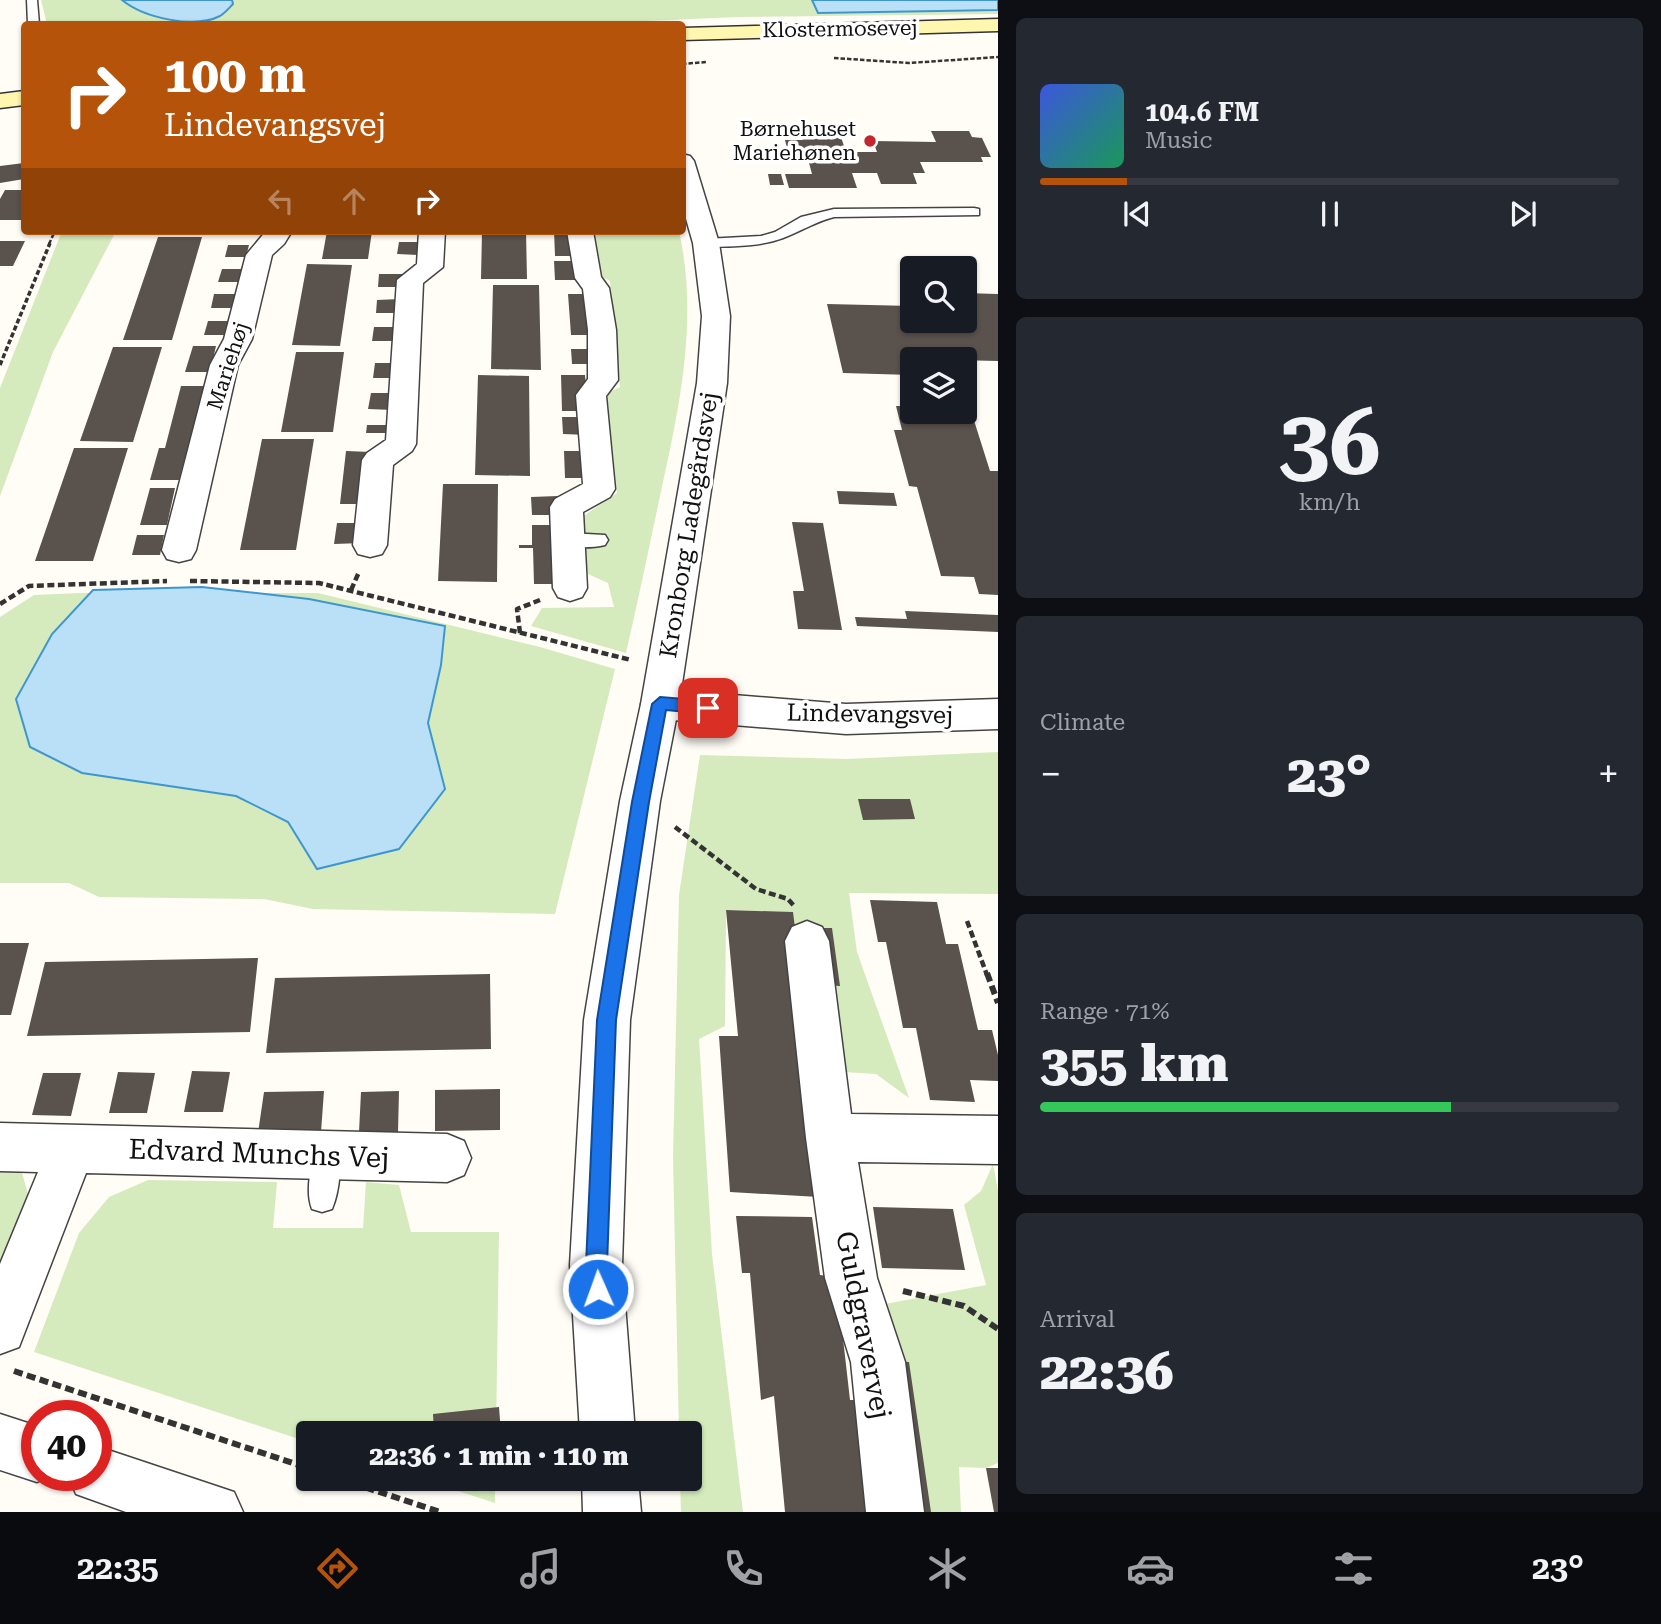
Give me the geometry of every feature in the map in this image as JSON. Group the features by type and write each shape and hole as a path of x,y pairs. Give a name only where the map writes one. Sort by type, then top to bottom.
{"main road":[{"name":"Klostermosevej","path":"686,34 998,25"},
{"path":"0,101 21,98"}],"street":[{"name":"Kronborg Ladegårdsvej","path":"606,1421 596,1265 607,1020 640,802 663,686 712,383 716,316 706,243 686,180"},
{"name":"Mariehøj","path":"179,550 224,365 237,348 259,252 278,235"},
{"path":"370,545 378,460 401,444 410,280 430,267 432,235"},
{"path":"570,588 566,508 598,489 591,395 603,380 602,330 596,288 587,278 581,235"},
{"name":"Lindevangsvej","path":"663,686 846,719 998,715"},
{"name":"Guldgravervej","path":"807,941 830,1138 851,1278 878,1362 895,1512"},
{"path":"830,1138 998,1140"},
{"name":"Edvard Munchs Vej","path":"0,1147 72,1148 324,1177 447,1158"},
{"path":"0,1328 72,1148"},
{"path":"0,1442 21,1449"},
{"path":"112,1479 214,1512"},
{"path":"611,1491 612,1512"}],"lane":[{"path":"32,0 34,21"},
{"path":"706,243 762,240 780,235 806,220 834,213 974,212"},
{"path":"568,540 599,540"}],"path":[{"path":"832,58 909,63 998,57"},
{"path":"686,64 710,62"},
{"path":"0,365 53,235"},
{"path":"0,604 29,586 171,581"},
{"path":"184,581 319,583 520,633 663,686"},
{"path":"520,633 517,609 570,588"},
{"path":"640,802 756,889 788,899 799,913 807,941"},
{"path":"967,921 998,1003"},
{"path":"851,1278 964,1306 998,1329"},
{"path":"0,1366 296,1464"},
{"path":"376,1491 440,1512"}],"green space":[{"path":"41,0 998,0 998,14 737,17 647,21 46,21"},
{"path":"60,235 114,235 53,352 0,496 0,388"},
{"path":"593,235 680,235 687,297 687,331 680,398 626,653 531,626 542,608 614,607 608,583 588,574 581,524 582,517 617,493 607,393 620,387 610,281 598,275"},
{"path":"318,593 540,647 615,669 555,914 313,909 264,899 99,897 69,883 0,883 0,617 34,595"},
{"path":"998,752 998,894 849,893 857,952 909,1098 876,1074 844,1072 786,912 726,910 725,1026 699,1039 712,1254 743,1512 681,1512 680,1491 702,1491 702,1421 679,1421 673,1158 679,895 700,755 847,759"},
{"path":"993,1164 998,1191 998,1463 986,1468 959,1467 961,1512 911,1512 880,1305 986,1285 964,1205 981,1191"},
{"path":"0,1169 21,1169 29,1198 0,1272"},
{"path":"148,1180 277,1182 273,1228 363,1228 366,1182 399,1185 411,1232 499,1232 496,1421 296,1421 296,1438 34,1352 79,1233 109,1197"},
{"path":"458,1491 495,1491 495,1503"}],"water":[{"path":"122,0 232,0 233,4 222,15 203,21 169,20"},
{"path":"812,0 998,0 998,10 818,13"},
{"path":"202,587 309,599 445,626 441,665 428,723 445,789 399,849 317,869 288,822 236,796 82,773 30,747 16,699 52,634 93,590"}],"building":[{"path":"931,131 969,131 972,137 982,138 991,157 981,157 983,162 920,162 925,173 913,173 917,184 881,184 877,173 852,173 857,188 789,188 785,174 812,174 806,152 788,152 785,140 803,140 801,134 840,134 846,152 877,152 873,141 936,142"},
{"path":"21,163 21,180 0,183 0,166"},
{"path":"768,174 781,174 784,185 770,185"},
{"path":"5,190 21,190 21,220 0,220 0,199"},
{"path":"326,235 371,235 368,259 322,259"},
{"path":"482,235 526,235 527,279 481,279"},
{"path":"554,235 576,235 577,256 555,256"},
{"path":"158,237 202,237 172,340 123,340"},
{"path":"0,241 25,241 13,266 0,266"},
{"path":"399,242 420,242 418,255 397,254"},
{"path":"228,245 249,245 246,257 225,257"},
{"path":"554,261 576,261 578,280 555,280"},
{"path":"307,264 352,265 340,346 292,345"},
{"path":"222,269 244,269 240,282 218,282"},
{"path":"379,274 402,274 401,287 378,287"},
{"path":"493,285 539,285 541,370 491,369"},
{"path":"977,293 998,294 998,361 977,361 977,347 900,347 900,375 843,373 827,304 900,306 900,333 977,333"},
{"path":"214,294 236,294 233,308 211,308"},
{"path":"568,294 591,294 594,335 571,335"},
{"path":"400,299 399,313 376,313 377,300"},
{"path":"208,321 231,321 228,335 204,335"},
{"path":"374,327 397,327 395,341 372,341"},
{"path":"193,346 216,346 210,372 185,372"},
{"path":"113,347 162,347 133,442 80,441"},
{"path":"571,349 595,349 596,364 572,364"},
{"path":"296,352 344,352 333,432 281,432"},
{"path":"375,363 398,363 396,378 373,378"},
{"path":"478,375 529,376 530,476 475,475"},
{"path":"561,375 585,375 588,411 562,411"},
{"path":"181,386 206,386 191,449 187,450 179,480 150,480 159,448 165,448"},
{"path":"371,393 395,393 393,410 368,409"},
{"path":"896,406 900,406 900,422"},
{"path":"562,417 587,417 588,435 563,434"},
{"path":"900,424 975,424 990,471 998,471 998,595 979,594 974,577 941,576 917,487 909,486 894,430 902,430"},
{"path":"367,425 392,425 391,433 366,433"},
{"path":"262,439 314,439 296,550 240,550"},
{"path":"74,448 128,448 93,561 35,561"},
{"path":"346,451 371,452 366,504 340,504"},
{"path":"564,451 589,451 591,478 565,478"},
{"path":"443,484 498,484 497,582 438,581"},
{"path":"150,488 175,488 167,525 140,525"},
{"path":"837,491 894,493 897,506 839,504"},
{"path":"558,496 560,515 532,515 531,497"},
{"path":"792,522 823,523 842,630 798,629 793,591 804,591"},
{"path":"337,523 364,523 362,543 334,544"},
{"path":"532,525 560,525 563,584 534,584 533,548 519,548 519,545 532,545"},
{"path":"137,535 164,535 160,555 132,555"},
{"path":"905,611 998,615 998,632 857,626 855,617 907,619"},
{"path":"858,799 910,799 915,819 863,820"},
{"path":"870,900 937,902 946,944 958,944 978,1030 992,1030 998,1055 998,1081 970,1080 975,1102 930,1100 916,1028 903,1028 886,942 878,942"},
{"path":"726,910 793,912 809,1040 819,1197 730,1192 719,1036 738,1036"},
{"path":"817,928 832,928 840,986 825,985"},
{"path":"0,943 29,943 11,1015 0,1015"},
{"path":"258,958 250,1032 27,1036 45,962"},
{"path":"490,974 491,1049 266,1053 275,978"},
{"path":"192,1071 230,1072 223,1112 184,1112"},
{"path":"118,1072 155,1073 147,1113 109,1113"},
{"path":"43,1073 81,1073 71,1116 32,1115"},
{"path":"500,1089 500,1130 435,1131 435,1090"},
{"path":"324,1091 321,1132 258,1133 264,1092"},
{"path":"399,1091 398,1132 359,1132 361,1092"},
{"path":"873,1207 953,1209 965,1270 882,1268"},
{"path":"736,1216 812,1217 820,1275 836,1277 850,1400 866,1400 881,1512 785,1512 774,1396 761,1400 750,1273 742,1273"},
{"path":"890,1361 909,1362 931,1512 911,1512"},
{"path":"499,1407 500,1421 433,1421 433,1414"},
{"path":"986,1468 998,1468 998,1512 994,1512"}],"place":[{"name":"Børnehuset Mariehønen","path":"870,141"}],"route":[{"path":"598,1289 596,1265 607,1020 640,802 660,704 708,708"}]}
